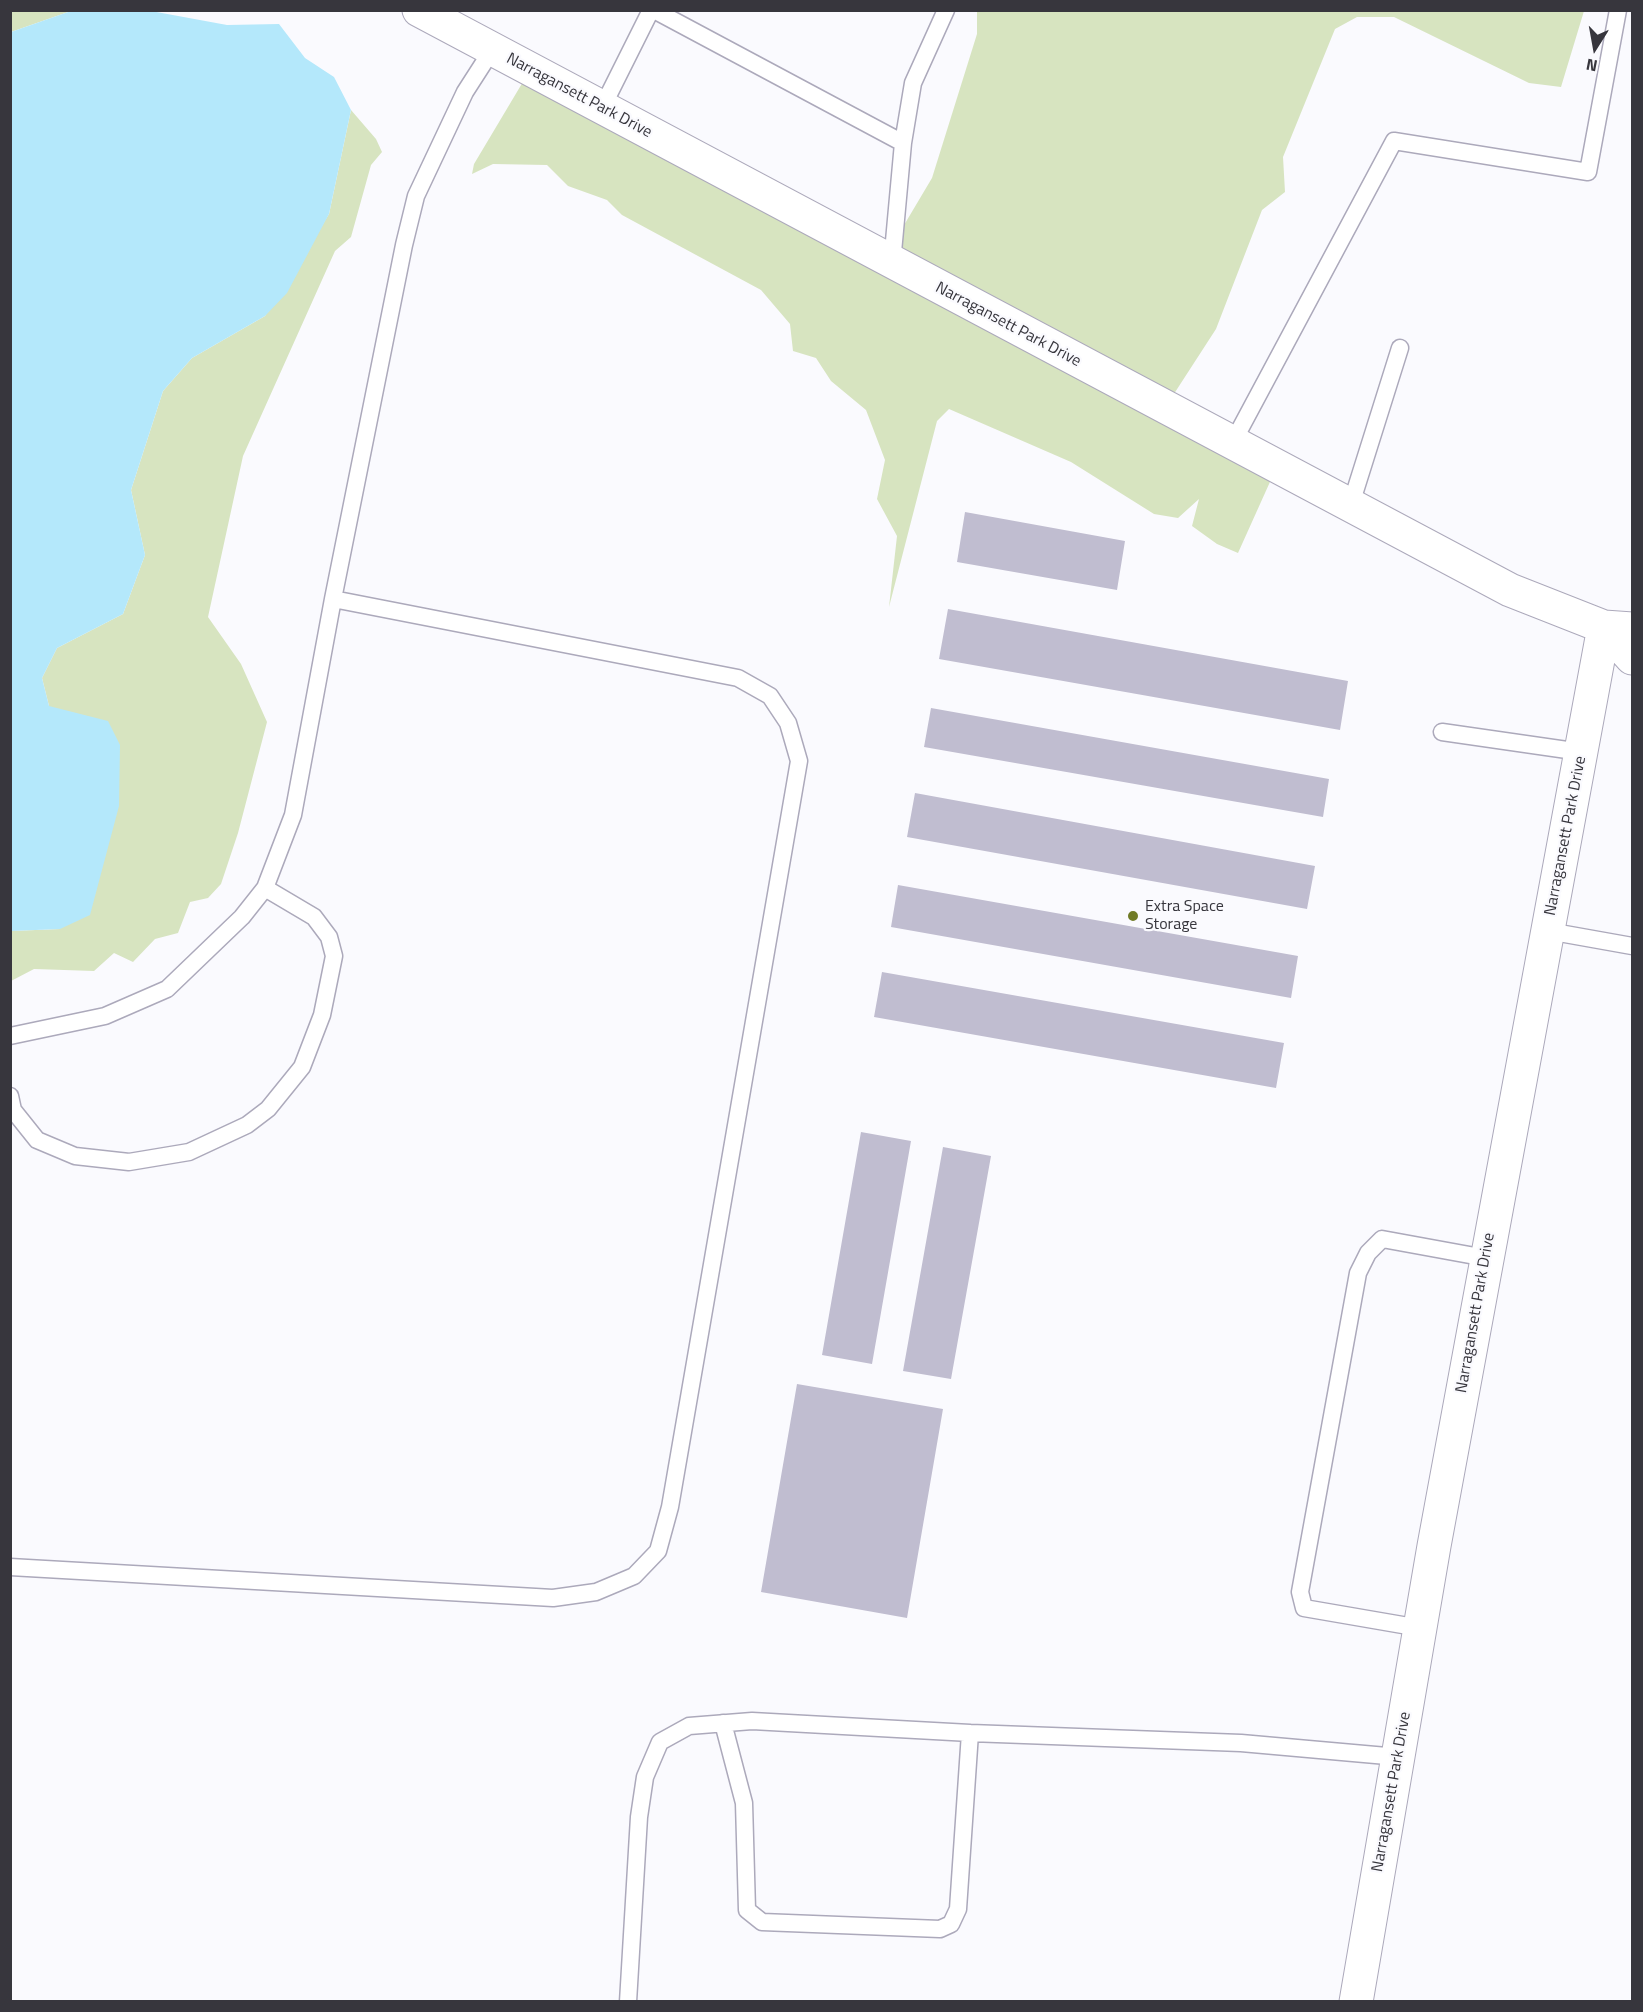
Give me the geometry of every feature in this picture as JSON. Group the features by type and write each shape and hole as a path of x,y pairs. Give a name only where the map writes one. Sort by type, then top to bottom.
{"street":[{"name":"Narragansett Park Drive","path":"419,10 1510,590 1618,628 1632,658"},
{"name":"Narragansett Park Drive","path":"1356,2001 1486,1258 1581,752 1618,628"}],"lane":[{"path":"602,108 653,10 903,143"},
{"path":"892,263 903,143 913,83 946,10"},
{"path":"1232,444 1394,141 1588,172 1617,10"},
{"path":"10,1036 105,1016 167,988 242,917 265,888 293,814 333,598 404,245 416,196 465,92 492,50"},
{"path":"1351,504 1400,348"},
{"path":"10,1567 553,1598 596,1592 634,1576 658,1551 670,1507 799,761 788,723 770,696 738,678 333,598"},
{"path":"1442,732 1581,752"},
{"path":"10,1096 13,1110 37,1140 75,1156 129,1162 189,1152 247,1125 268,1109 302,1067 322,1015 334,956 329,937 314,917 265,888"},
{"path":"1548,931 1632,946"},
{"path":"1420,1628 1304,1608 1300,1592 1358,1273 1368,1253 1382,1239 1486,1258"},
{"path":"628,2001 639,1816 645,1778 660,1742 689,1726 752,1721 970,1733 1241,1743 1398,1757"},
{"path":"723,1724 744,1803 747,1910 762,1922 940,1929 951,1924 958,1909 970,1733"}],"green space":[{"path":"11,10 71,10 71,11 11,32"},
{"path":"977,11 1584,11 1561,87 1529,83 1394,17 1357,17 1335,29 1283,157 1285,192 1262,210 1216,329 1170,400 1274,473 1238,553 1217,544 1192,526 1199,499 1178,518 1154,514 1071,462 949,409 937,421 889,607 897,536 877,499 885,460 866,410 831,381 816,358 793,351 790,324 761,290 622,215 607,200 568,186 547,165 493,164 472,174 474,164 536,60 891,247 932,178 977,34"},
{"path":"351,110 376,139 382,152 371,165 351,237 335,251 243,456 208,617 241,664 267,722 238,833 221,884 208,898 190,902 178,933 155,939 133,962 114,953 94,971 34,969 11,981 11,931 60,929 49,706 42,678 57,648 123,614 145,555 131,490 163,391 192,358 265,316 329,214"}],"water":[{"path":"71,11 151,11 227,25 279,24 305,58 334,77 351,110 329,214 287,293 265,316 192,358 163,391 131,490 145,555 123,614 57,648 42,678 49,706 108,721 120,745 119,806 90,915 60,929 11,931 11,32"}],"building":[{"path":"965,512 1125,541 1117,590 957,562"},
{"path":"948,609 1348,681 1340,730 939,659"},
{"path":"931,708 1329,779 1323,817 924,747"},
{"path":"915,793 1315,866 1307,909 907,837"},
{"path":"898,885 1298,956 1291,998 891,927"},
{"path":"882,972 1284,1043 1276,1088 874,1017"},
{"path":"861,1132 911,1141 872,1364 822,1355"},
{"path":"943,1147 991,1156 951,1379 903,1371"},
{"path":"797,1384 943,1409 907,1618 761,1592"}],"place":[{"name":"Extra Space Storage","path":"1133,916"}]}
